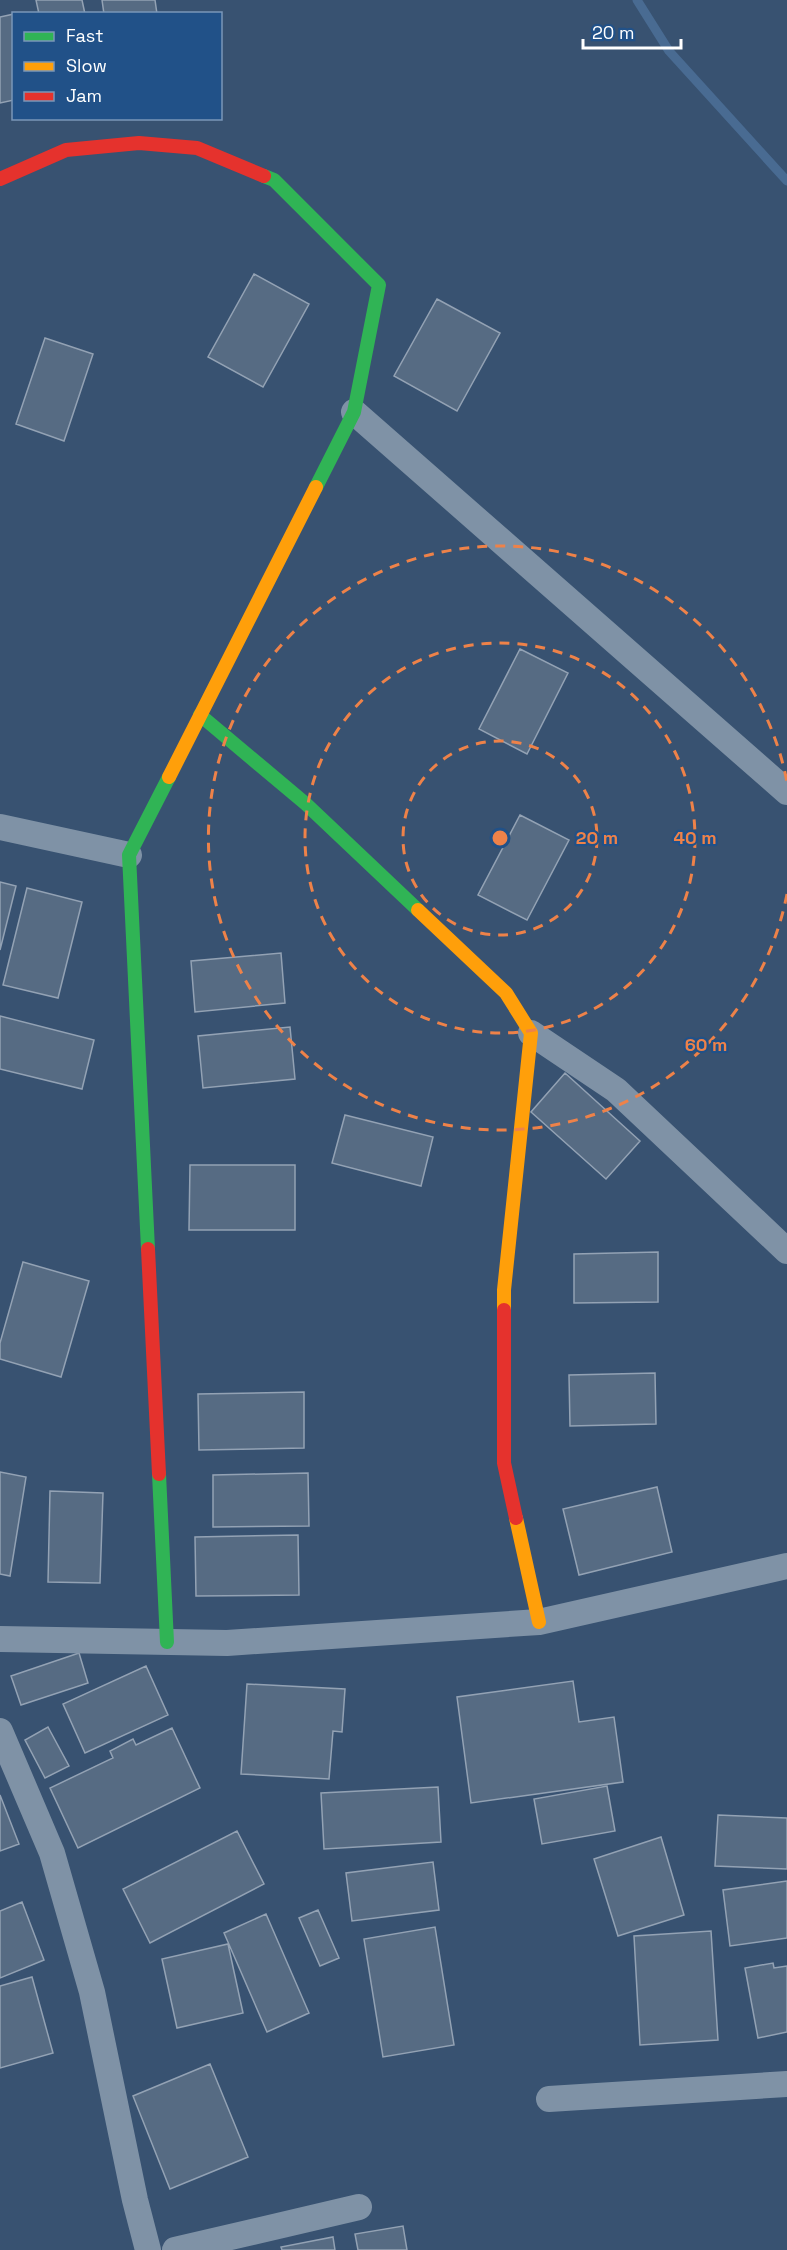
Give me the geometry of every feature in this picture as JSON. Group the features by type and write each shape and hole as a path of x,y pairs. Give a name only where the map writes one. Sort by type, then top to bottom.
{"street":[{"path":"0,180 66,150 139,142 197,148 274,180 379,285 354,412 129,855 167,1642"},
{"path":"354,412 787,792"},
{"path":"200,715 306,804 506,993 531,1033 616,1090 787,1251"},
{"path":"0,827 129,855"},
{"path":"531,1033 504,1290 504,1463 540,1622"},
{"path":"0,1639 227,1643 540,1622 787,1566"},
{"path":"0,1731 52,1853 92,1992 135,2200 148,2250"},
{"path":"549,2099 787,2084"},
{"path":"175,2250 359,2207"}],"building":[{"path":"36,0 82,0 85,12 39,12"},
{"path":"102,0 155,0 157,12 104,12"},
{"path":"12,14 12,100 0,103 0,17"},
{"path":"254,274 309,304 263,387 208,357"},
{"path":"437,299 500,333 457,411 394,376"},
{"path":"45,338 93,354 64,441 16,424"},
{"path":"520,649 568,673 527,754 479,729"},
{"path":"520,815 569,840 527,920 478,895"},
{"path":"0,882 16,886 0,950"},
{"path":"27,888 82,902 58,998 3,985"},
{"path":"281,953 285,1003 195,1012 191,961"},
{"path":"0,1016 94,1040 82,1089 0,1069"},
{"path":"290,1027 295,1079 203,1088 198,1036"},
{"path":"565,1073 640,1141 606,1179 531,1112"},
{"path":"345,1115 433,1137 421,1186 332,1163"},
{"path":"190,1165 295,1165 295,1230 189,1230"},
{"path":"658,1252 658,1302 574,1303 574,1254"},
{"path":"23,1262 89,1281 61,1377 0,1359 0,1343"},
{"path":"655,1373 656,1424 570,1426 569,1375"},
{"path":"304,1392 304,1448 199,1450 198,1394"},
{"path":"0,1472 26,1477 10,1576 0,1574"},
{"path":"308,1473 309,1526 213,1527 213,1475"},
{"path":"657,1487 672,1552 579,1575 563,1509"},
{"path":"50,1491 103,1493 100,1583 48,1582"},
{"path":"298,1535 299,1595 196,1596 195,1537"},
{"path":"79,1653 88,1683 21,1705 11,1676"},
{"path":"146,1666 168,1715 85,1753 63,1704"},
{"path":"573,1681 579,1722 614,1717 623,1782 471,1803 457,1697"},
{"path":"247,1684 345,1689 342,1732 333,1731 329,1779 241,1774"},
{"path":"48,1727 69,1766 45,1778 25,1740"},
{"path":"172,1728 200,1788 78,1848 50,1788 113,1758 110,1751 133,1739 136,1745"},
{"path":"607,1786 615,1831 542,1844 534,1799"},
{"path":"438,1787 441,1842 324,1849 321,1793"},
{"path":"0,1795 19,1844 0,1851"},
{"path":"718,1815 787,1818 787,1869 715,1866"},
{"path":"237,1831 264,1884 150,1943 123,1889"},
{"path":"661,1837 684,1915 618,1936 594,1859"},
{"path":"433,1862 439,1910 352,1921 346,1873"},
{"path":"787,1881 787,1938 730,1946 723,1890"},
{"path":"22,1902 44,1960 0,1978 0,1911"},
{"path":"318,1910 339,1958 320,1966 299,1918"},
{"path":"266,1914 309,2013 267,2032 224,1933"},
{"path":"435,1927 454,2045 383,2057 364,1939"},
{"path":"711,1931 718,2040 640,2045 634,1936"},
{"path":"228,1944 243,2013 177,2028 162,1959"},
{"path":"773,1963 774,1968 787,1966 787,2032 758,2038 745,1968"},
{"path":"32,1977 53,2053 0,2068 0,1986"},
{"path":"210,2064 248,2157 170,2189 133,2096"},
{"path":"403,2226 407,2250 358,2250 355,2234"},
{"path":"333,2237 335,2250 282,2250 281,2247"}],"waterway":[{"path":"637,0 669,51 787,181"}],"traffic: fast":[{"path":"264,176 274,180 379,285 354,412 316,487"},
{"path":"200,715 306,804 418,910"},
{"path":"148,1249 129,855 169,777"},
{"path":"159,1474 167,1642"}],"traffic: slow":[{"path":"169,777 316,487"},
{"path":"418,910 506,993 531,1033 504,1290 504,1310"},
{"path":"516,1518 539,1622"}],"traffic: jam":[{"path":"0,179 66,150 139,143 197,148 264,176"},
{"path":"148,1249 159,1474"},
{"path":"504,1310 504,1463 516,1518"}]}
